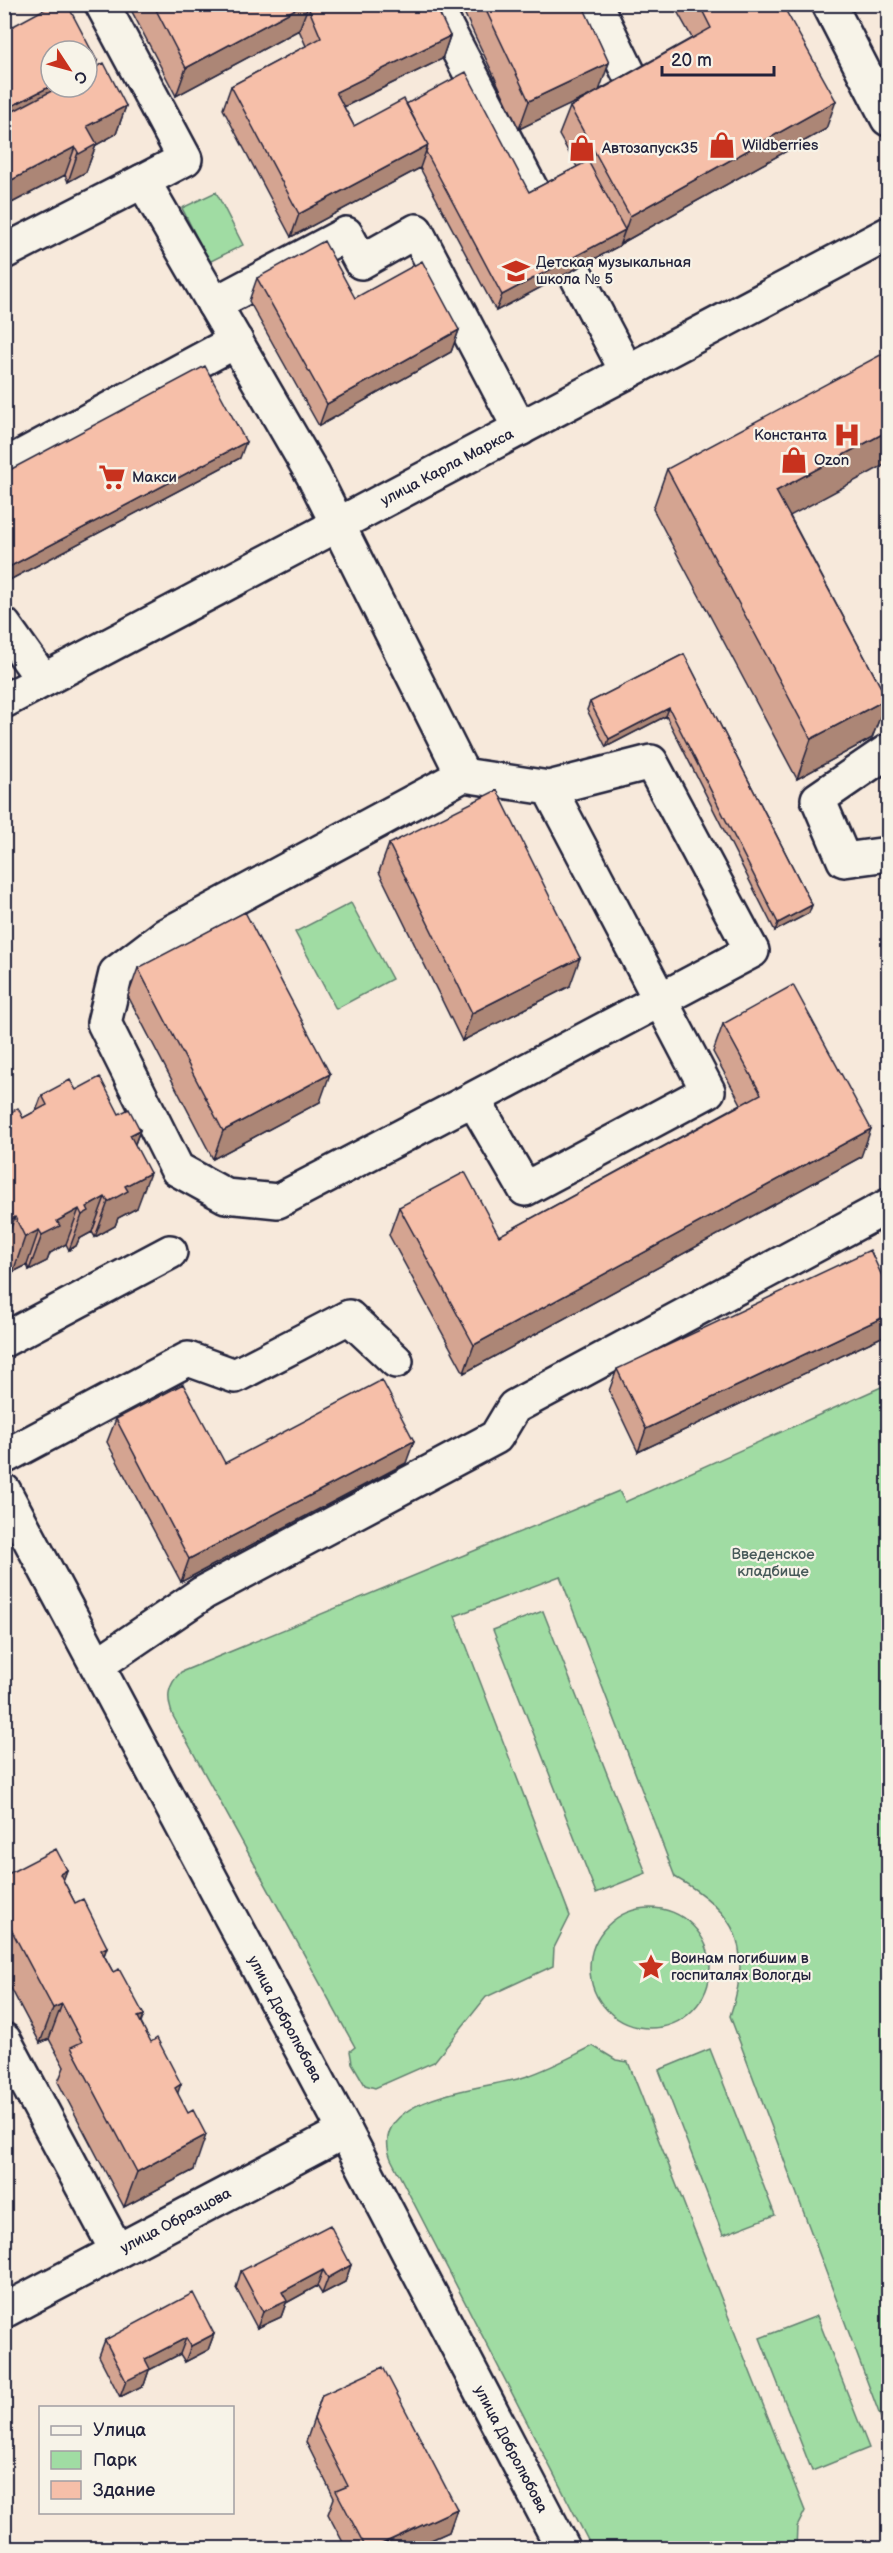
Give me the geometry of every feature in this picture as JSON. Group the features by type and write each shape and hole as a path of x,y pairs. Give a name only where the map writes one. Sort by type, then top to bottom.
{"street":[{"path":"4,252 185,159 102,4"},
{"path":"434,4 627,372"},
{"path":"595,4 629,74"},
{"path":"829,4 888,119"},
{"path":"143,180 313,476 463,775"},
{"path":"214,304 346,234 361,262 416,231 520,429"},
{"name":"улица Карла Маркса","path":"4,701 337,523 888,234"},
{"path":"4,466 236,341"},
{"path":"4,624 43,680"},
{"path":"888,751 818,799 844,861 888,854"},
{"path":"651,762 752,951 278,1201 226,1196 177,1169 104,1023 116,973 166,935 463,775 549,788 651,762"},
{"path":"473,1099 525,1189 708,1091 549,788"},
{"path":"98,1665 203,1593 496,1437 513,1407 888,1206"},
{"path":"4,1340 170,1252"},
{"path":"4,1457 189,1359 235,1376 349,1317 396,1360"},
{"name":"улица Добролюбова","path":"8,1507 98,1665 563,2548"},
{"path":"4,2040 117,2252"},
{"name":"улица Образцова","path":"4,2311 345,2131"}],"green space":[{"path":"216,192 243,245 209,262 182,208"},
{"path":"351,903 392,979 336,1009 295,932"},
{"name":"Введенское кладбище","path":"888,1384 888,2437 730,2016 740,1971 740,1952 735,1934 727,1919 714,1904 675,1877 560,1576 455,1616 570,1916 554,1948 553,1966 486,1997 434,2062 375,2088 365,2085 352,2063 350,2051 355,2047 173,1716 169,1703 169,1692 181,1672 619,1491 625,1502"},
{"path":"543,1611 646,1873 596,1893 493,1630"},
{"path":"650,1908 673,1913 692,1926 705,1945 710,1968 705,1991 692,2010 673,2023 650,2028 627,2023 608,2010 595,1991 590,1968 595,1945 608,1926 627,1913"},
{"path":"593,2046 616,2060 628,2062 805,2511 797,2527 796,2548 592,2548 391,2159 388,2138 395,2121 411,2109 432,2099 530,2075"},
{"path":"710,2049 775,2215 723,2235 659,2070"},
{"path":"817,2316 869,2448 812,2471 760,2338"}],"building":[{"path":"54,4 67,4 85,39 39,39 39,92 4,110 4,31"},
{"path":"153,4 305,4 186,68"},
{"path":"309,4 435,4 450,36 336,92 354,126 404,99 428,145 299,214 231,86 321,38 308,7"},
{"path":"483,4 582,4 609,63 529,101"},
{"path":"699,4 782,4 836,101 630,216 570,107 711,28"},
{"path":"104,63 126,106 87,126 97,144 79,154 75,147 4,184 4,116 39,98 99,99 99,66"},
{"path":"466,72 529,192 588,161 625,230 502,295 426,152 428,145 406,104"},
{"path":"324,241 355,298 422,261 459,330 327,404 257,278"},
{"path":"888,351 888,431 776,491 887,699 811,739 667,469"},
{"name":"Макси","path":"205,366 246,442 9,567 4,558 4,473"},
{"path":"684,654 812,905 778,923 669,708 609,739 590,702"},
{"path":"497,790 580,958 472,1013 389,844"},
{"path":"245,912 330,1074 223,1131 138,968"},
{"path":"793,985 871,1129 474,1345 399,1207 465,1172 499,1236 761,1094 723,1024"},
{"path":"100,1077 119,1114 129,1109 140,1130 130,1135 150,1173 125,1186 128,1191 108,1202 105,1197 87,1207 89,1211 82,1215 79,1209 57,1221 60,1226 42,1235 39,1230 25,1237 15,1217 4,1223 4,1204 6,1203 4,1200 4,1116 18,1108 23,1118 47,1105 42,1095 70,1080 76,1090"},
{"path":"870,1250 888,1289 888,1315 646,1429 617,1369"},
{"path":"382,1380 414,1441 189,1559 116,1419 183,1384 225,1463"},
{"path":"56,1849 67,1870 60,1874 75,1903 83,1899 107,1947 101,1950 113,1972 119,1969 144,2015 138,2017 151,2042 157,2038 181,2084 175,2088 188,2113 193,2110 206,2135 137,2172 71,2047 82,2042 62,2004 53,2008 4,1916 4,1876"},
{"path":"330,2225 351,2265 328,2278 323,2270 282,2292 287,2301 263,2312 241,2271"},
{"path":"193,2293 214,2334 191,2346 186,2338 145,2359 150,2369 126,2381 105,2340"},
{"path":"383,2367 457,2509 373,2548 366,2548 336,2491 348,2486 314,2419 322,2395"}],"place":[{"name":"Wildberries","path":"722,145"},
{"name":"Автозапуск35","path":"582,148"},
{"name":"Детская музыкальная школа № 5","path":"516,271"},
{"name":"Константа","path":"847,435"},
{"name":"Ozon","path":"794,460"},
{"name":"Макси","path":"112,477"},
{"name":"Воинам погибшим в госпиталях Вологды","path":"651,1967"}]}
